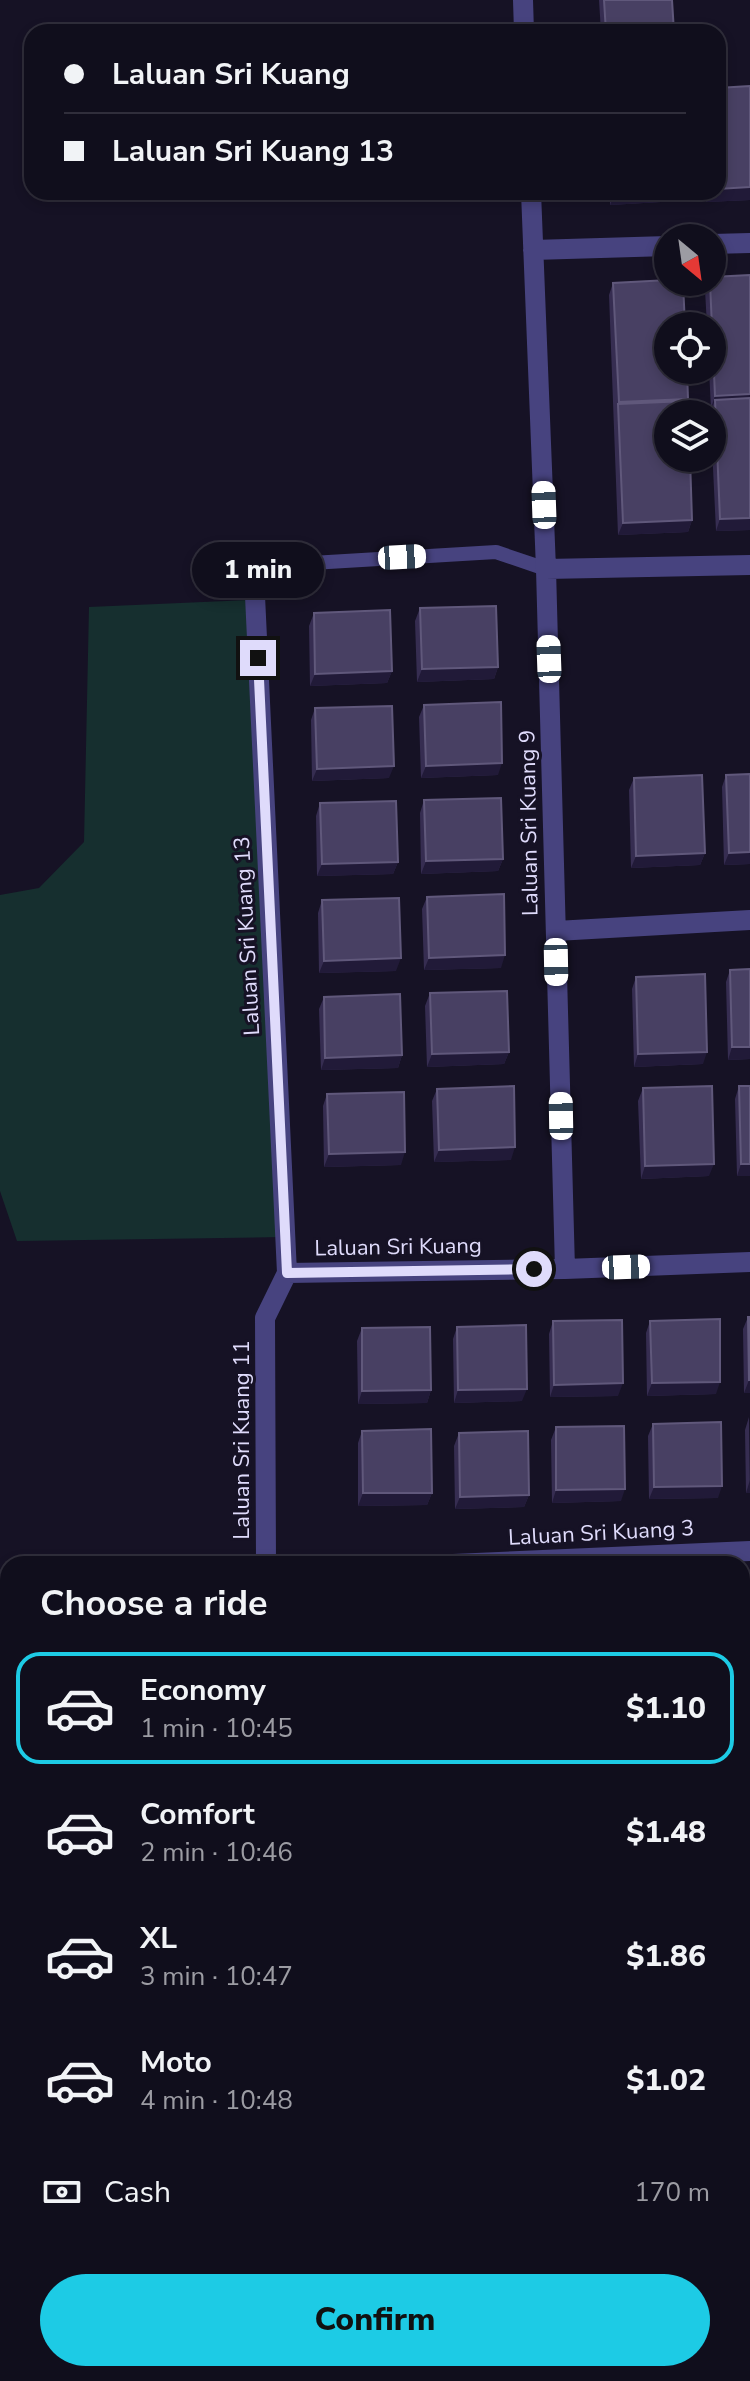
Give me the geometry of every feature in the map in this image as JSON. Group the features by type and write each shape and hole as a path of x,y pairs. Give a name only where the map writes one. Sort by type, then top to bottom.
{"street":[{"path":"523,0 524,24"},
{"name":"Laluan Sri Kuang 9","path":"531,200 546,569 565,1269"},
{"path":"726,244 750,243"},
{"path":"533,250 654,246"},
{"path":"546,569 750,565"},
{"name":"Laluan Sri Kuang 13","path":"255,596 287,1273"},
{"path":"556,931 750,920"},
{"name":"Laluan Sri Kuang","path":"287,1273 565,1269 750,1262"},
{"name":"Laluan Sri Kuang 11","path":"266,1556 265,1318 287,1273"},
{"name":"Laluan Sri Kuang 3","path":"661,1556 750,1551"}],"lane":[{"path":"255,596 278,565 496,552 546,569"}],"green space":[{"path":"249,600 282,1237 17,1241 0,1191 0,895 39,888 84,842 89,607"}],"building":[{"path":"604,0 672,0 674,24 606,24"},
{"path":"750,86 750,187 726,188 726,88"},
{"path":"750,275 750,394 715,396 714,384 726,384 726,312 711,312 711,296 726,296 726,276"},
{"path":"654,281 654,296 684,296 684,312 654,312 654,384 687,384 688,399 619,402 613,283"},
{"path":"750,398 750,518 720,519 718,472 726,472 726,400 715,400"},
{"path":"654,402 654,472 690,472 692,520 623,523 618,404"},
{"path":"496,606 498,667 422,669 420,608"},
{"path":"390,610 392,671 315,674 314,613"},
{"path":"501,702 502,763 426,766 424,705"},
{"path":"392,706 394,766 317,769 315,708"},
{"path":"750,774 750,852 729,853 726,775"},
{"path":"702,775 705,853 636,856 634,778"},
{"path":"501,798 503,859 426,861 424,800"},
{"path":"396,801 398,862 322,864 320,803"},
{"path":"504,894 505,955 429,958 427,897"},
{"path":"399,898 401,958 324,961 322,900"},
{"path":"750,969 750,1047 732,1047 730,970"},
{"path":"705,974 707,1052 638,1054 636,977"},
{"path":"507,991 509,1052 432,1054 430,993"},
{"path":"400,994 402,1055 325,1058 324,997"},
{"path":"514,1086 515,1147 439,1150 437,1089"},
{"path":"712,1086 714,1164 645,1166 643,1088"},
{"path":"739,1086 750,1086 750,1164 741,1164"},
{"path":"404,1092 405,1152 329,1154 327,1094"},
{"path":"750,1317 750,1380 749,1380"},
{"path":"720,1319 720,1382 652,1383 650,1321"},
{"path":"622,1320 623,1383 554,1385 553,1321"},
{"path":"526,1325 527,1389 458,1390 457,1327"},
{"path":"430,1327 431,1390 362,1391 362,1328"},
{"path":"721,1422 722,1486 654,1487 653,1424"},
{"path":"624,1426 625,1489 556,1490 556,1427"},
{"path":"431,1429 432,1493 363,1493 362,1431"},
{"path":"528,1431 529,1495 460,1497 459,1433"}],"route":[{"path":"258,658 287,1273 534,1269"}]}
